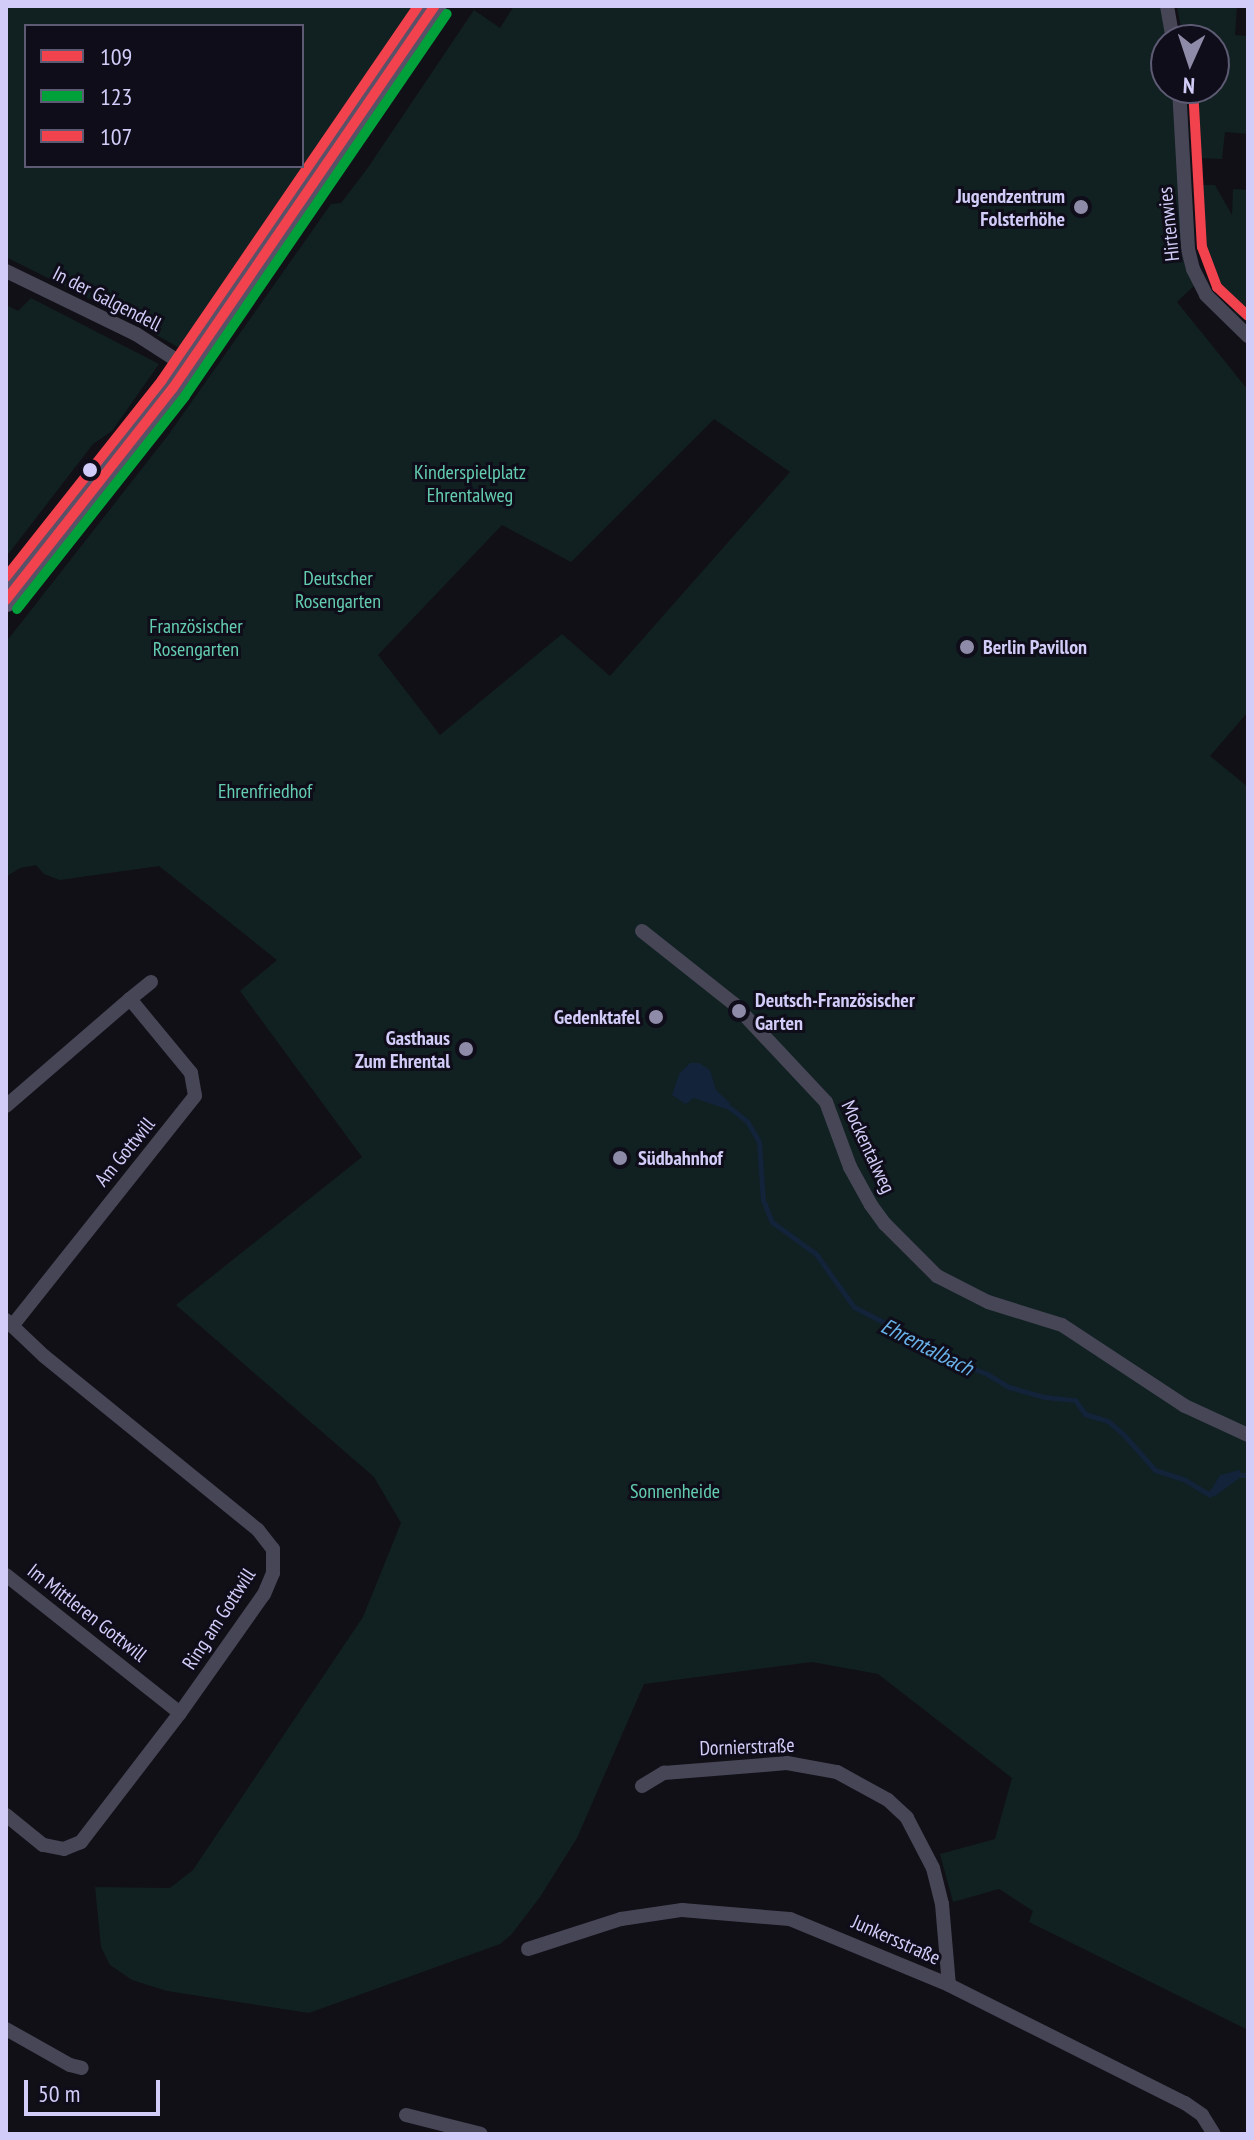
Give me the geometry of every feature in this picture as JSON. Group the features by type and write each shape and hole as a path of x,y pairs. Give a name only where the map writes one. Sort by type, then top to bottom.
{"main road":[{"path":"6,600 187,367 435,6"}],"street":[{"name":"Hirtenwies","path":"1180,104 1188,249 1193,269 1206,295 1248,336"},
{"name":"In der Galgendell","path":"6,271 136,334 187,367"},
{"name":"Mockentalweg","path":"642,931 734,1004 826,1102 850,1167 871,1205 885,1224 937,1276 988,1302 1062,1325 1185,1406 1248,1435"},
{"path":"6,1106 151,982"},
{"name":"Am Gottwill","path":"9,1323 195,1096 191,1073 130,999"},
{"name":"Ring am Gottwill","path":"6,1815 43,1845 64,1849 81,1842 180,1713 264,1594 273,1573 273,1549 258,1530 9,1323"},
{"name":"Im Mittleren Gottwill","path":"6,1575 180,1713"},
{"name":"Dornierstraße","path":"642,1786 664,1773 787,1763 837,1772 888,1800 907,1818 933,1868 942,1904 949,1985"},
{"name":"Junkersstraße","path":"528,1949 589,1927 682,1910 756,1913 790,1919 949,1985 1185,2103 1202,2115 1214,2134"},
{"path":"6,2029 70,2065 82,2068"},
{"path":"406,2115 481,2134"}],"green space":[{"path":"6,6 417,6 250,256 183,350 116,312 6,257"},
{"name":"Deutsch-Französischer Garten","path":"514,6 1167,6 1167,24 1150,24 1150,104 1181,104 1198,282 1177,302 1248,390 1248,712 1210,756 1248,787 1248,2030 1029,1922 1033,1911 999,1889 953,1902 940,1854 995,1839 1012,1778 878,1674 812,1662 644,1684 577,1838 540,1897 511,1935 500,1944 309,2013 167,1991 132,1980 110,1965 101,1947 95,1887 170,1888 193,1870 363,1617 401,1523 374,1477 176,1305 362,1157 240,991 277,960 159,866 60,880 44,874 36,865 20,868 6,877 6,642 169,434 331,204 341,203 367,169 474,10 500,28","holes":["714,419 790,472 610,676 562,634 440,735 378,655 502,525 571,562"]},
{"path":"1177,6 1237,6 1235,35 1248,36 1248,134 1225,132 1222,159 1196,158 1191,104 1230,104 1230,24 1180,24"},
{"path":"1199,185 1215,185 1232,215 1233,189 1248,190 1248,322 1236,314 1211,278 1201,248"},
{"path":"31,298 159,364 112,431 93,444 6,557 6,305 18,311"}],"water":[{"path":"690,1063 699,1063 710,1070 716,1090 730,1103 726,1109 694,1098 686,1104 672,1095 679,1074"},
{"path":"1240,1470 1241,1477 1215,1496 1203,1495 1211,1490 1220,1475"}],"waterway":[{"name":"Ehrentalbach","path":"725,1104 747,1121 759,1142 763,1200 772,1222 816,1254 854,1307 895,1328 921,1348 987,1374 1009,1387 1045,1397 1075,1400 1085,1414 1108,1421 1155,1470 1185,1480 1210,1495"},
{"name":"Ehrentalbach","path":"1236,1475 1248,1475"}],"transit line":[{"name":"107","path":"6,577 162,380 418,6"},
{"name":"109","path":"6,600 173,388 435,6"},
{"name":"123","path":"17,609 185,396 447,14"},
{"name":"107","path":"1194,104 1202,247 1217,287 1248,316"}],"place":[{"name":"Jugendzentrum Folsterhöhe","path":"1081,207"},
{"name":"Berlin Pavillon","path":"967,647"},
{"name":"Deutsch-Französischer Garten","path":"739,1011"},
{"name":"Gedenktafel","path":"656,1017"},
{"name":"Gasthaus Zum Ehrental","path":"466,1049"},
{"name":"Südbahnhof","path":"620,1158"}],"park label":[{"name":"Kinderspielplatz Ehrentalweg","path":"470,484"},
{"name":"Deutscher Rosengarten","path":"338,590"},
{"name":"Französischer Rosengarten","path":"196,638"},
{"name":"Ehrenfriedhof","path":"265,791"},
{"name":"Sonnenheide","path":"675,1491"}]}
